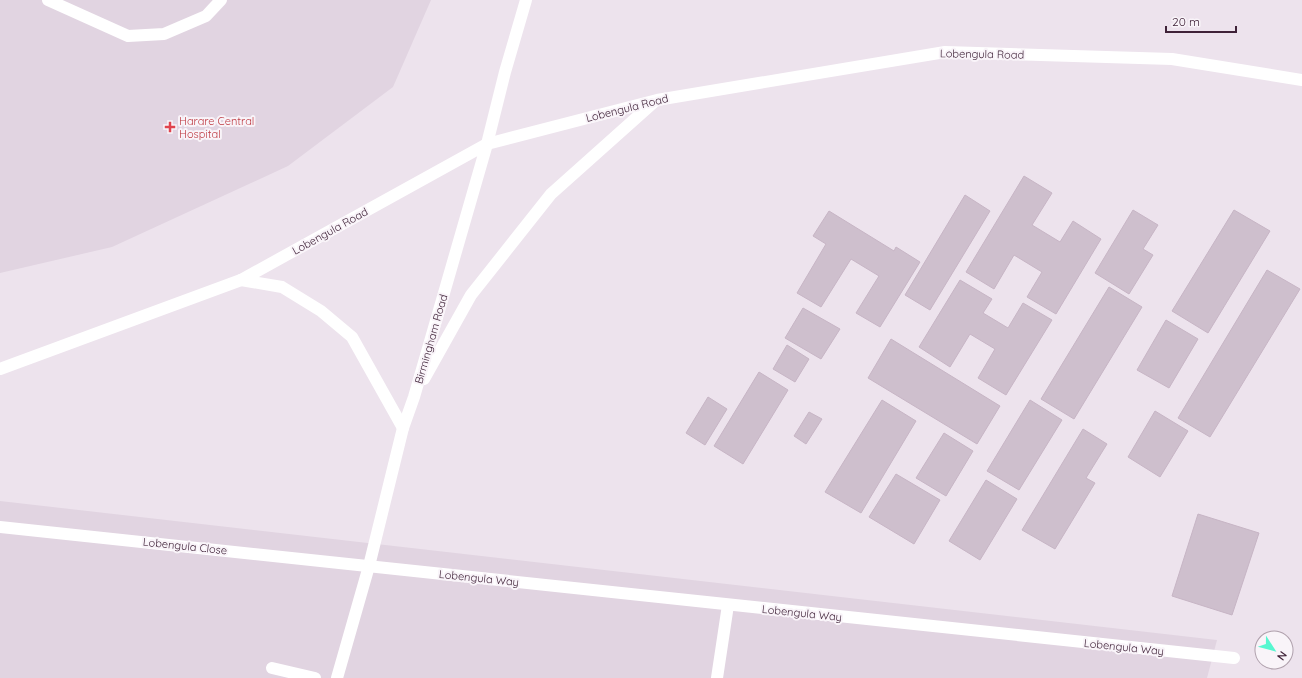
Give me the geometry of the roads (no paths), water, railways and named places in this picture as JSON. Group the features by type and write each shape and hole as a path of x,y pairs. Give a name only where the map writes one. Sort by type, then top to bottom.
{"street":[{"path":"48,0 128,36 164,34 206,16 221,0"},
{"name":"Birmingham Road","path":"337,678 369,566 403,428 414,398 487,144 504,72 526,0"},
{"name":"Lobengula Road","path":"0,369 241,280 487,144 657,100 945,52 1172,59 1302,80"},
{"path":"414,398 471,295 550,194 657,100"},
{"path":"241,280 282,287 321,311 352,337 403,428"},
{"name":"Lobengula Close","path":"0,527 369,566"},
{"name":"Lobengula Way","path":"369,566 1234,658"},
{"path":"717,678 728,605"},
{"path":"272,668 315,678"}],"place":[{"name":"Harare Central Hospital","path":"170,127"}]}
